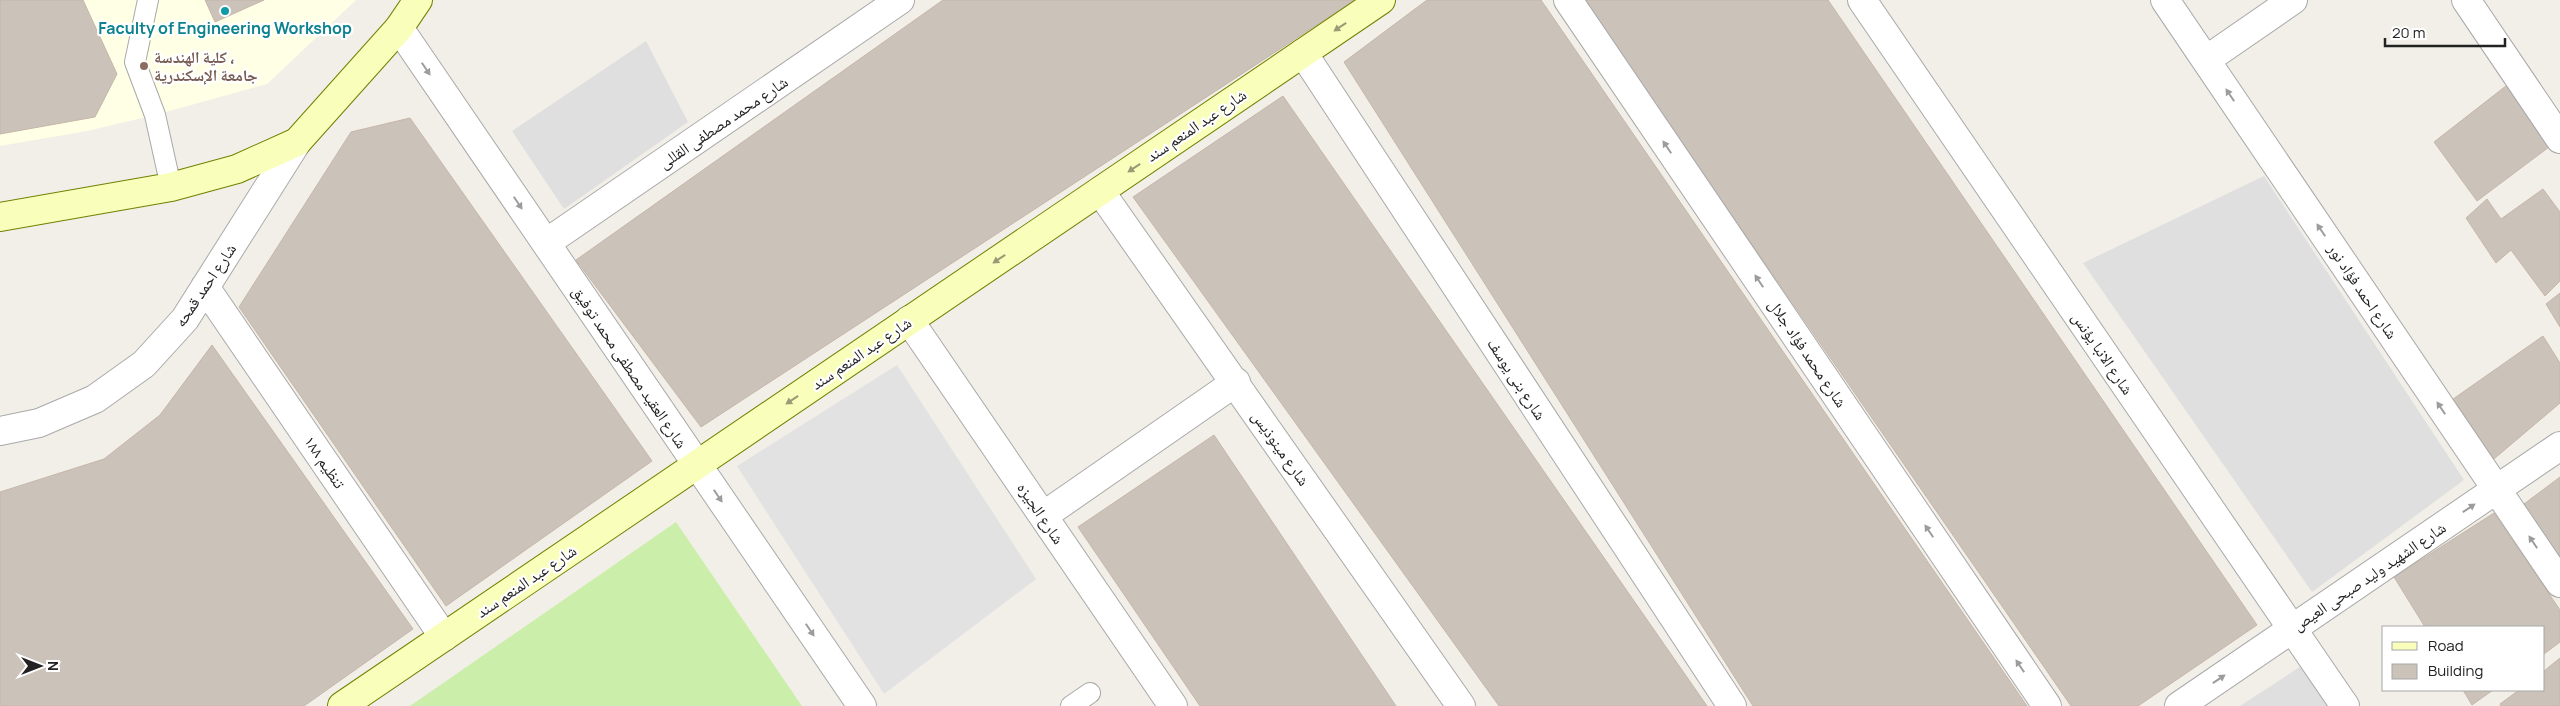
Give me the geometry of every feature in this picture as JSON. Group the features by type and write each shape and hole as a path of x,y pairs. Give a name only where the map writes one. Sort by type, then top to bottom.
{"street":[{"name":"شارع محمد مصطفى القللى","path":"546,243 900,0"},
{"name":"شارع عبد المنعم سند","path":"342,706 1380,0"},
{"name":"شارع محمد فؤاد جلال","path":"1568,0 2047,706"},
{"name":"شارع الانبا يؤنس","path":"1862,0 2345,706"},
{"name":"شارع احمد فؤاد نور","path":"2165,0 2560,583"},
{"path":"2206,60 2294,0"},
{"path":"2466,0 2560,139"},
{"name":"شارع احمد قمحه","path":"0,431 39,423 95,399 144,364 185,320 297,142 399,28 419,2"},
{"name":"شارع العقيد مصطفى محمد توفيق","path":"399,28 862,706"},
{"name":"شارع بنى يوسف","path":"1303,53 1732,706"},
{"name":"شارع احمد قمحه","path":"0,217 171,187 237,169 297,142"},
{"name":"شارع مينوذيس","path":"1100,190 1461,706"},
{"name":"تنظيم ١٨٨","path":"205,287 444,636"},
{"name":"شارع الجيزه","path":"909,320 1173,706"},
{"path":"1043,516 1236,382"},
{"name":"شارع الشهيد وليد صبحى العيص","path":"2179,706 2560,446"}],"lane":[{"path":"148,0 135,62 155,115 171,187"},
{"path":"1071,706 1090,693"}],"shaded area":[{"name":"كلية الهندسة ، جامعة الإسكندرية","path":"0,0 356,0 267,84 155,115 87,131 0,146"},
{"path":"646,41 688,122 564,209 512,131"},
{"path":"2264,176 2464,480 2312,592 2083,263"},
{"path":"897,365 1036,579 884,694 737,466"},
{"path":"2312,659 2341,706 2240,706"}],"green space":[{"path":"676,522 802,706 410,706"}],"building":[{"path":"0,0 83,0 117,74 95,117 0,134"},
{"name":"Faculty of Engineering Workshop","path":"205,0 264,0 215,22"},
{"path":"943,0 1355,0 701,427 576,260"},
{"path":"1427,0 1541,0 2027,706 1753,706 1344,62"},
{"path":"1583,0 1828,0 2257,625 2138,706 2071,706"},
{"path":"2511,82 2553,144 2477,201 2434,142"},
{"path":"1283,96 1707,706 1499,706 1133,197"},
{"path":"410,118 652,461 446,606 239,307 351,132"},
{"path":"2543,189 2560,212 2560,281 2545,296 2511,250 2496,263 2466,218 2487,199 2501,219"},
{"path":"2560,293 2560,327 2546,304"},
{"path":"2543,336 2560,363 2560,403 2488,464 2446,404"},
{"path":"212,345 413,629 304,706 0,706 0,492 104,459 160,415"},
{"path":"1214,435 1396,706 1200,706 1078,527"},
{"path":"2560,477 2560,567 2520,507"},
{"path":"2494,513 2560,610 2560,642 2545,653 2545,626 2424,626 2394,577"},
{"path":"2560,658 2560,706 2501,706 2500,704 2518,691 2545,691 2545,670"},
{"path":"2464,691 2492,691 2472,705"}],"place":[{"name":"Faculty of Engineering Workshop","path":"225,11"},
{"name":"كلية الهندسة ، جامعة الإسكندرية","path":"144,66"}]}
